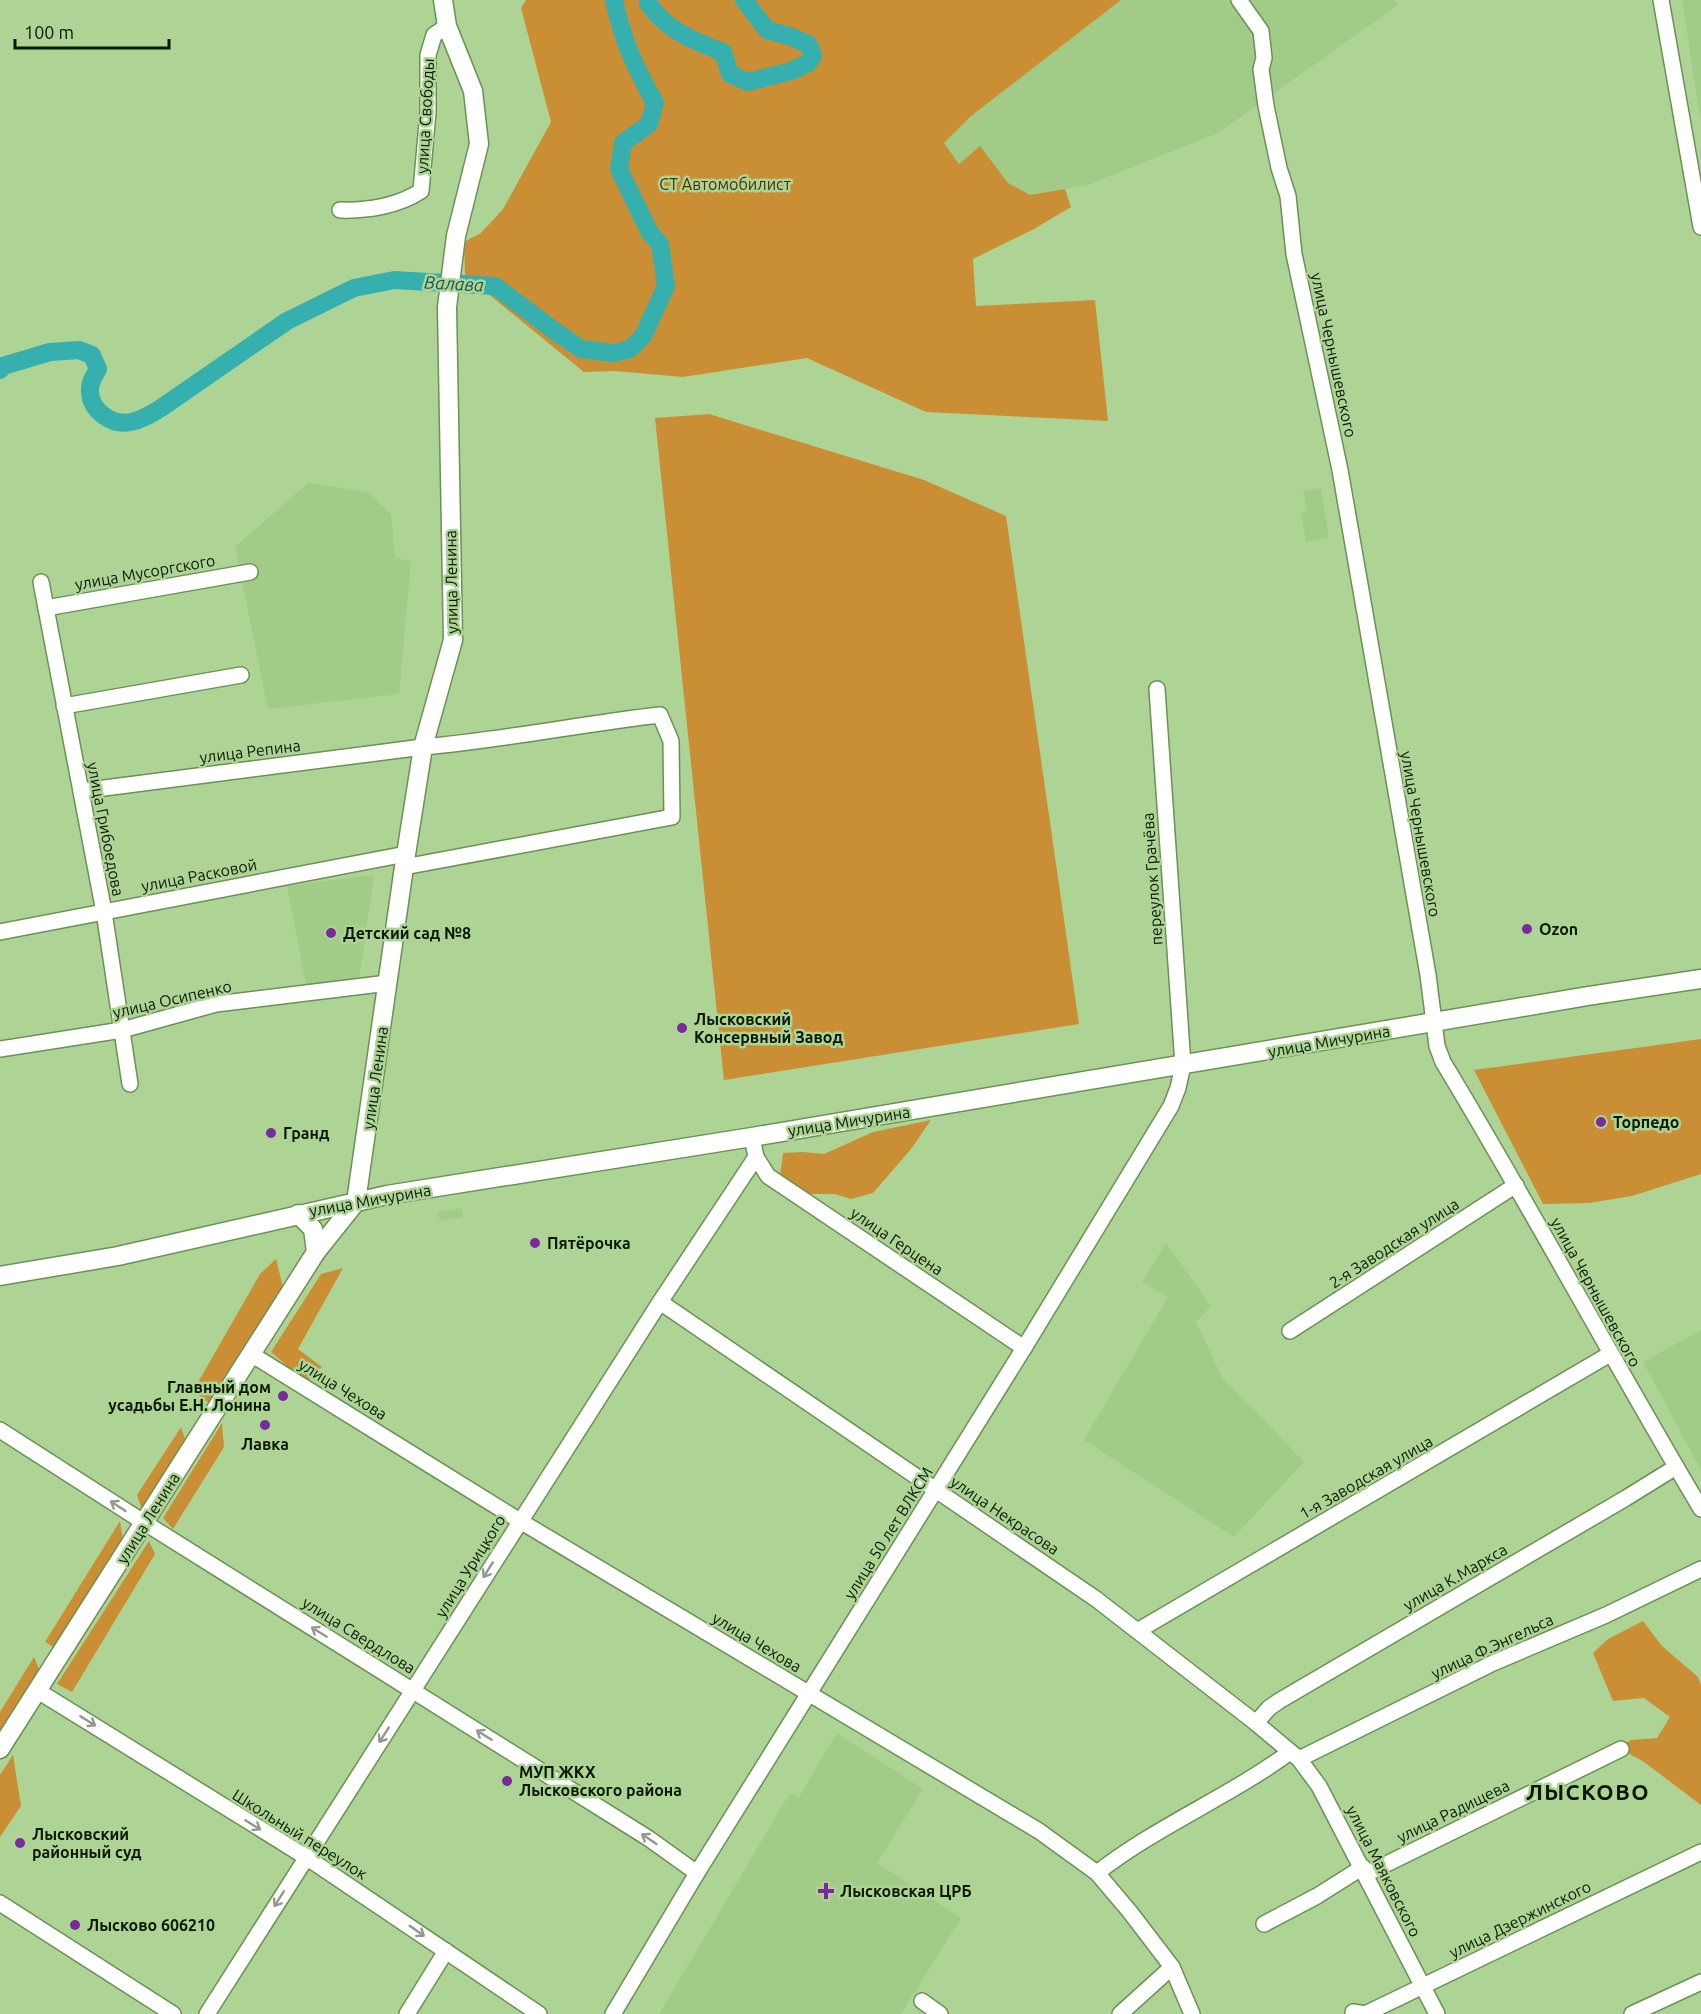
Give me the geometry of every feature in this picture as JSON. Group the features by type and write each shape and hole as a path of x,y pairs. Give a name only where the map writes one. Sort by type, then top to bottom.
{"main road":[{"path":"443,0 447,26"},
{"name":"улица Ленина","path":"0,1749 316,1252 356,1202 423,747 453,640 447,307 456,236 479,144 473,91 447,26"},
{"name":"улица Мичурина","path":"0,1276 118,1256 387,1195 752,1137 1701,979"},
{"path":"298,1214 313,1229 316,1252"}],"street":[{"name":"улица Чернышевского","path":"1239,0 1261,31 1264,57 1261,69 1266,106 1279,168 1288,196 1294,254 1340,470 1426,963 1437,1046 1443,1062 1701,1509"},
{"path":"1661,0 1701,227"},
{"name":"улица Свободы","path":"340,210 360,211 408,200 421,191 428,112 428,55 434,35 447,26"},
{"name":"улица Мусоргского","path":"46,608 250,572"},
{"name":"улица Грибоедова","path":"40,582 104,912 130,1084"},
{"path":"64,706 242,675"},
{"name":"переулок Грачёва","path":"1157,689 1183,1065"},
{"name":"улица Репина","path":"81,791 475,742 602,721 660,715 671,741 672,817"},
{"name":"улица Расковой","path":"0,932 104,912 672,817"},
{"name":"улица Осипенко","path":"0,1049 122,1030 216,1004 388,983"},
{"name":"улица 50 лет ВЛКСМ","path":"613,2014 697,1873 1024,1348 1171,1106 1183,1065"},
{"path":"752,1137 756,1157"},
{"name":"улица Герцена","path":"756,1157 768,1176 1024,1348"},
{"name":"улица Урицкого","path":"207,2014 660,1302 756,1157"},
{"name":"2-я Заводская улица","path":"1290,1331 1516,1185"},
{"name":"улица Некрасова","path":"660,1302 1096,1599 1256,1723 1294,1756"},
{"name":"улица Чехова","path":"251,1354 520,1521 1040,1831 1097,1874 1130,1912 1172,1967 1192,2014"},
{"name":"1-я Заводская улица","path":"1138,1630 1610,1354"},
{"name":"улица Свердлова","path":"0,1430 648,1838 697,1873"},
{"name":"улица К.Маркса","path":"1256,1723 1269,1708 1279,1701 1676,1467"},
{"name":"улица Ф.Энгельса","path":"1097,1874 1124,1852 1294,1756 1492,1663 1606,1615 1701,1569"},
{"name":"Школьный переулок","path":"38,1690 306,1857 539,2014"},
{"name":"улица Радищева","path":"1264,1924 1364,1871 1622,1749"},
{"name":"улица Маяковского","path":"1294,1756 1319,1786 1437,2014"},
{"name":"улица Дзержинского","path":"1353,2012 1365,2014 1701,1852"},
{"path":"0,1903 173,2014"},
{"path":"407,2014 446,1951"},
{"path":"1120,2014 1172,1967"},
{"path":"1632,2014 1701,1982"},
{"path":"922,2001 940,2014"}],"shaded area":[{"path":"1121,0 1394,0 1398,5 1218,133 1087,185 1030,195 1008,183 980,147 959,164 944,143 971,116"},
{"path":"1682,0 1701,0 1701,124"},
{"path":"308,483 368,492 391,514 395,558 411,561 399,694 268,709 235,547"},
{"path":"1321,488 1329,538 1306,542 1301,512 1307,511 1303,491"},
{"name":"Детский сад №8","path":"374,875 359,979 306,985 287,886"},
{"path":"462,1208 463,1217 440,1221 438,1212"},
{"path":"1166,1243 1211,1306 1196,1322 1222,1377 1304,1462 1234,1537 1084,1440 1168,1297 1142,1282"},
{"path":"1701,1330 1701,1470 1643,1362"},
{"name":"Лысковская ЦРБ","path":"837,1733 923,1789 877,1863 961,1918 901,2014 659,2014 790,1793 799,1797"}],"green space":[{"name":"СТ Автомобилист","path":"526,0 1121,0 971,116 944,143 959,164 980,146 1008,183 1030,195 1065,189 1071,207 1034,229 973,259 976,306 1095,300 1108,421 926,412 807,358 683,377 614,371 584,372 465,275 464,242 481,233 503,209 551,122 521,8"},
{"path":"709,414 924,480 1006,516 1079,1024 724,1080 655,418"},
{"name":"Торпедо","path":"1701,1039 1701,1174 1632,1196 1589,1203 1543,1204 1474,1070"},
{"path":"931,1120 911,1149 873,1193 851,1199 835,1194 807,1194 780,1177 783,1153 824,1154 873,1132"},
{"path":"276,1259 284,1291 212,1405 193,1391 260,1274"},
{"path":"343,1268 298,1349 322,1367 306,1382 271,1352 321,1274"},
{"path":"222,1423 224,1447 173,1529 163,1518"},
{"path":"181,1427 187,1445 143,1513 137,1495"},
{"path":"120,1521 124,1548 57,1649 45,1642"},
{"path":"149,1541 155,1554 72,1692 57,1684"},
{"path":"1643,1621 1662,1646 1698,1677 1701,1685 1701,1805 1644,1762 1619,1748 1631,1740 1657,1738 1670,1717 1644,1698 1613,1701 1593,1653 1608,1639"},
{"path":"34,1657 42,1676 0,1740 0,1712"},
{"path":"13,1755 21,1806 0,1837 0,1775"}],"waterway":[{"name":"Валава","path":"0,370 3,366 50,352 79,350 92,355 98,369 90,389 94,405 98,411 110,419 117,422 131,422 161,408 287,321 354,288 394,280 495,286 581,349 613,353 630,349 643,336 666,286 660,244 650,233 619,169 623,143 649,124 655,103 630,53 614,0"},
{"name":"Валава","path":"649,0 648,3 655,12 681,34 723,52 730,74 748,82 791,71 808,63 813,56 809,45 792,37 767,30 744,0"}],"place":[{"name":"Ozon","path":"1527,929"},
{"name":"Детский сад №8","path":"331,933"},
{"name":"Лысковский Консервный Завод","path":"682,1028"},
{"name":"Торпедо","path":"1601,1122"},
{"name":"Гранд","path":"271,1133"},
{"name":"Пятёрочка","path":"535,1243"},
{"name":"Главный дом усадьбы Е.Н. Лонина","path":"283,1396"},
{"name":"Лавка","path":"265,1425"},
{"name":"МУП ЖКХ Лысковского района","path":"507,1781"},
{"name":"Лысковский районный суд","path":"20,1843"},
{"name":"Лысковская ЦРБ","path":"826,1891"},
{"name":"Лысково 606210","path":"75,1925"}],"district":[{"name":"ЛЫСКОВО","path":"1588,1791"}]}
